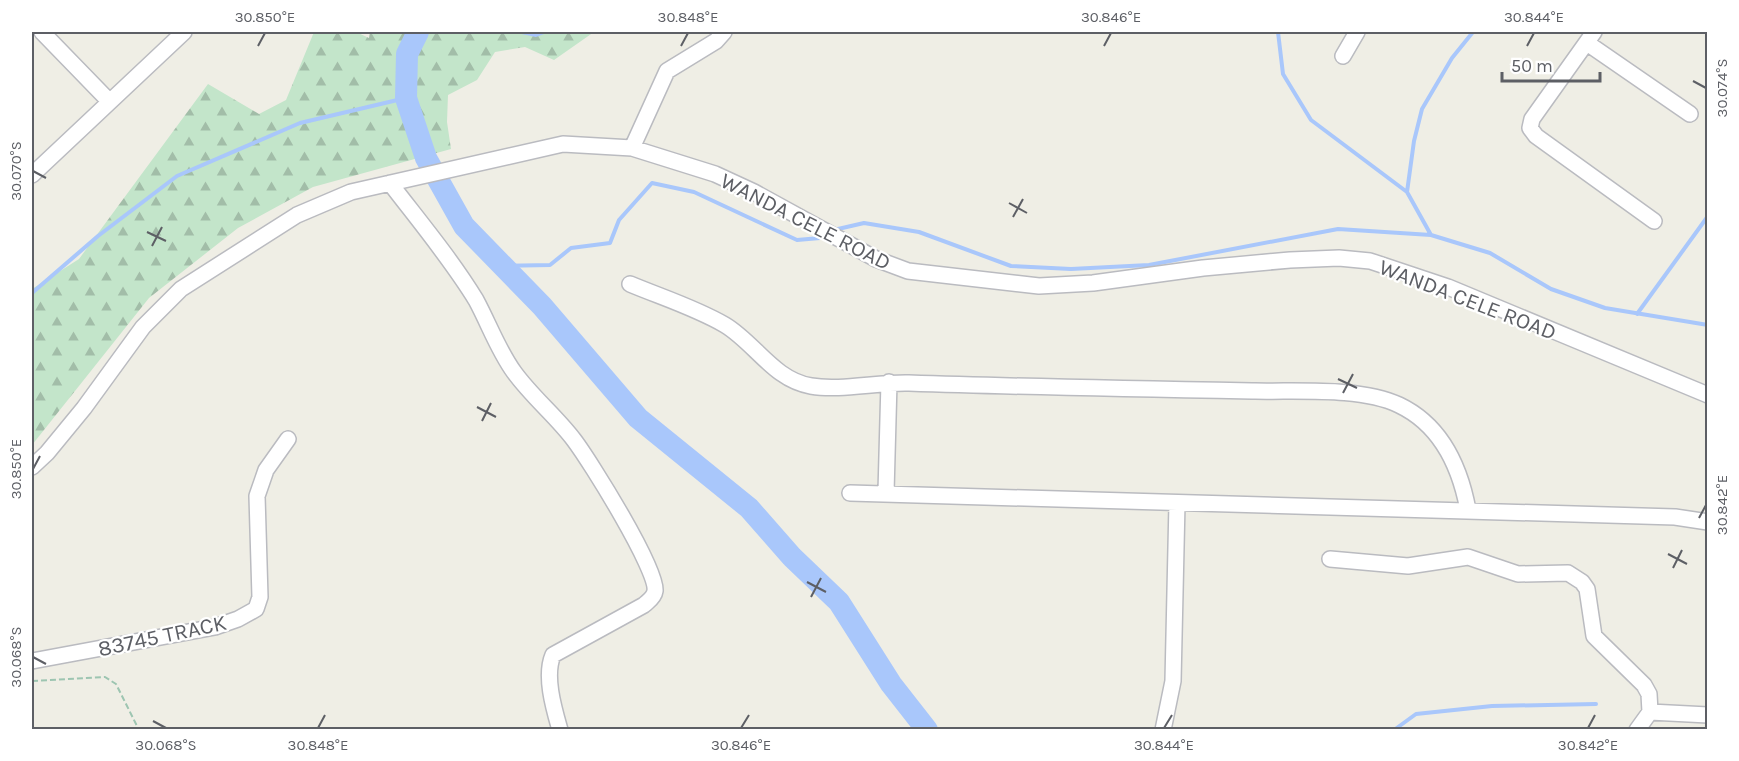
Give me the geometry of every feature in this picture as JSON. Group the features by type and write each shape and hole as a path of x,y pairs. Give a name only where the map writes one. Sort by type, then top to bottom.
{"street":[{"path":"42,32 109,101"},
{"path":"32,175 184,32"},
{"path":"632,148 666,71 716,41 724,32"},
{"path":"1342,56 1357,32"},
{"path":"1654,221 1536,136 1530,128 1532,119 1590,37 1690,114"},
{"name":"WANDA CELE ROAD","path":"32,467 47,453 84,408 144,327 181,289 207,270 322,202 351,192 563,144 632,148 725,179 754,192 876,259 908,271 1039,286 1093,283 1203,268 1290,260 1339,258 1370,261 1448,288 1707,395"},
{"path":"390,183 440,248 476,301 492,336 513,371 574,440 641,550 652,580 655,590 653,597 644,605 553,655 549,664 555,712 560,729"},
{"path":"630,284 722,323 794,382 813,387 888,382 1298,392 1382,399 1412,412 1441,440 1458,472 1468,510"},
{"path":"886,492 888,382"},
{"name":"83745 TRACK","path":"32,661 215,627 238,619 256,609 260,597 257,496 266,470 288,439"},
{"path":"850,493 886,492 1177,503 1468,510 1675,518 1707,522"},
{"path":"1163,729 1173,681 1177,503"},
{"path":"1330,559 1408,566 1468,557 1518,574 1568,573 1582,582 1587,590 1594,636 1644,685 1649,694 1650,712 1637,729"},
{"path":"1650,712 1707,715"}],"path":[{"path":"32,681 105,677 116,684 140,729"}],"green space":[{"path":"314,32 356,32 369,38 370,32 594,32 554,60 525,47 495,52 477,80 448,95 447,122 451,149 313,187 238,228 149,298 32,445 32,289 79,259 208,84 259,114 286,100"}],"waterway":[{"path":"418,32 407,54 406,98 426,158 464,226 542,306 638,418 749,508 792,557 839,602 891,684 927,730"},
{"path":"522,32 536,35 544,32"},
{"path":"1278,32 1283,74 1311,120 1407,192 1431,235"},
{"path":"1407,192 1414,141 1422,109 1452,58 1473,32"},
{"path":"32,293 98,236 177,176 300,123 406,98"},
{"path":"500,266 550,265 571,248 610,243 619,220 652,183 694,192 797,240 820,238"},
{"path":"1637,314 1708,216"},
{"path":"838,229 864,223 919,232 1011,266 1071,269 1149,265 1338,229 1431,235 1490,253 1551,289 1605,308 1708,325"},
{"path":"1394,730 1416,714 1492,706 1596,704"}]}
